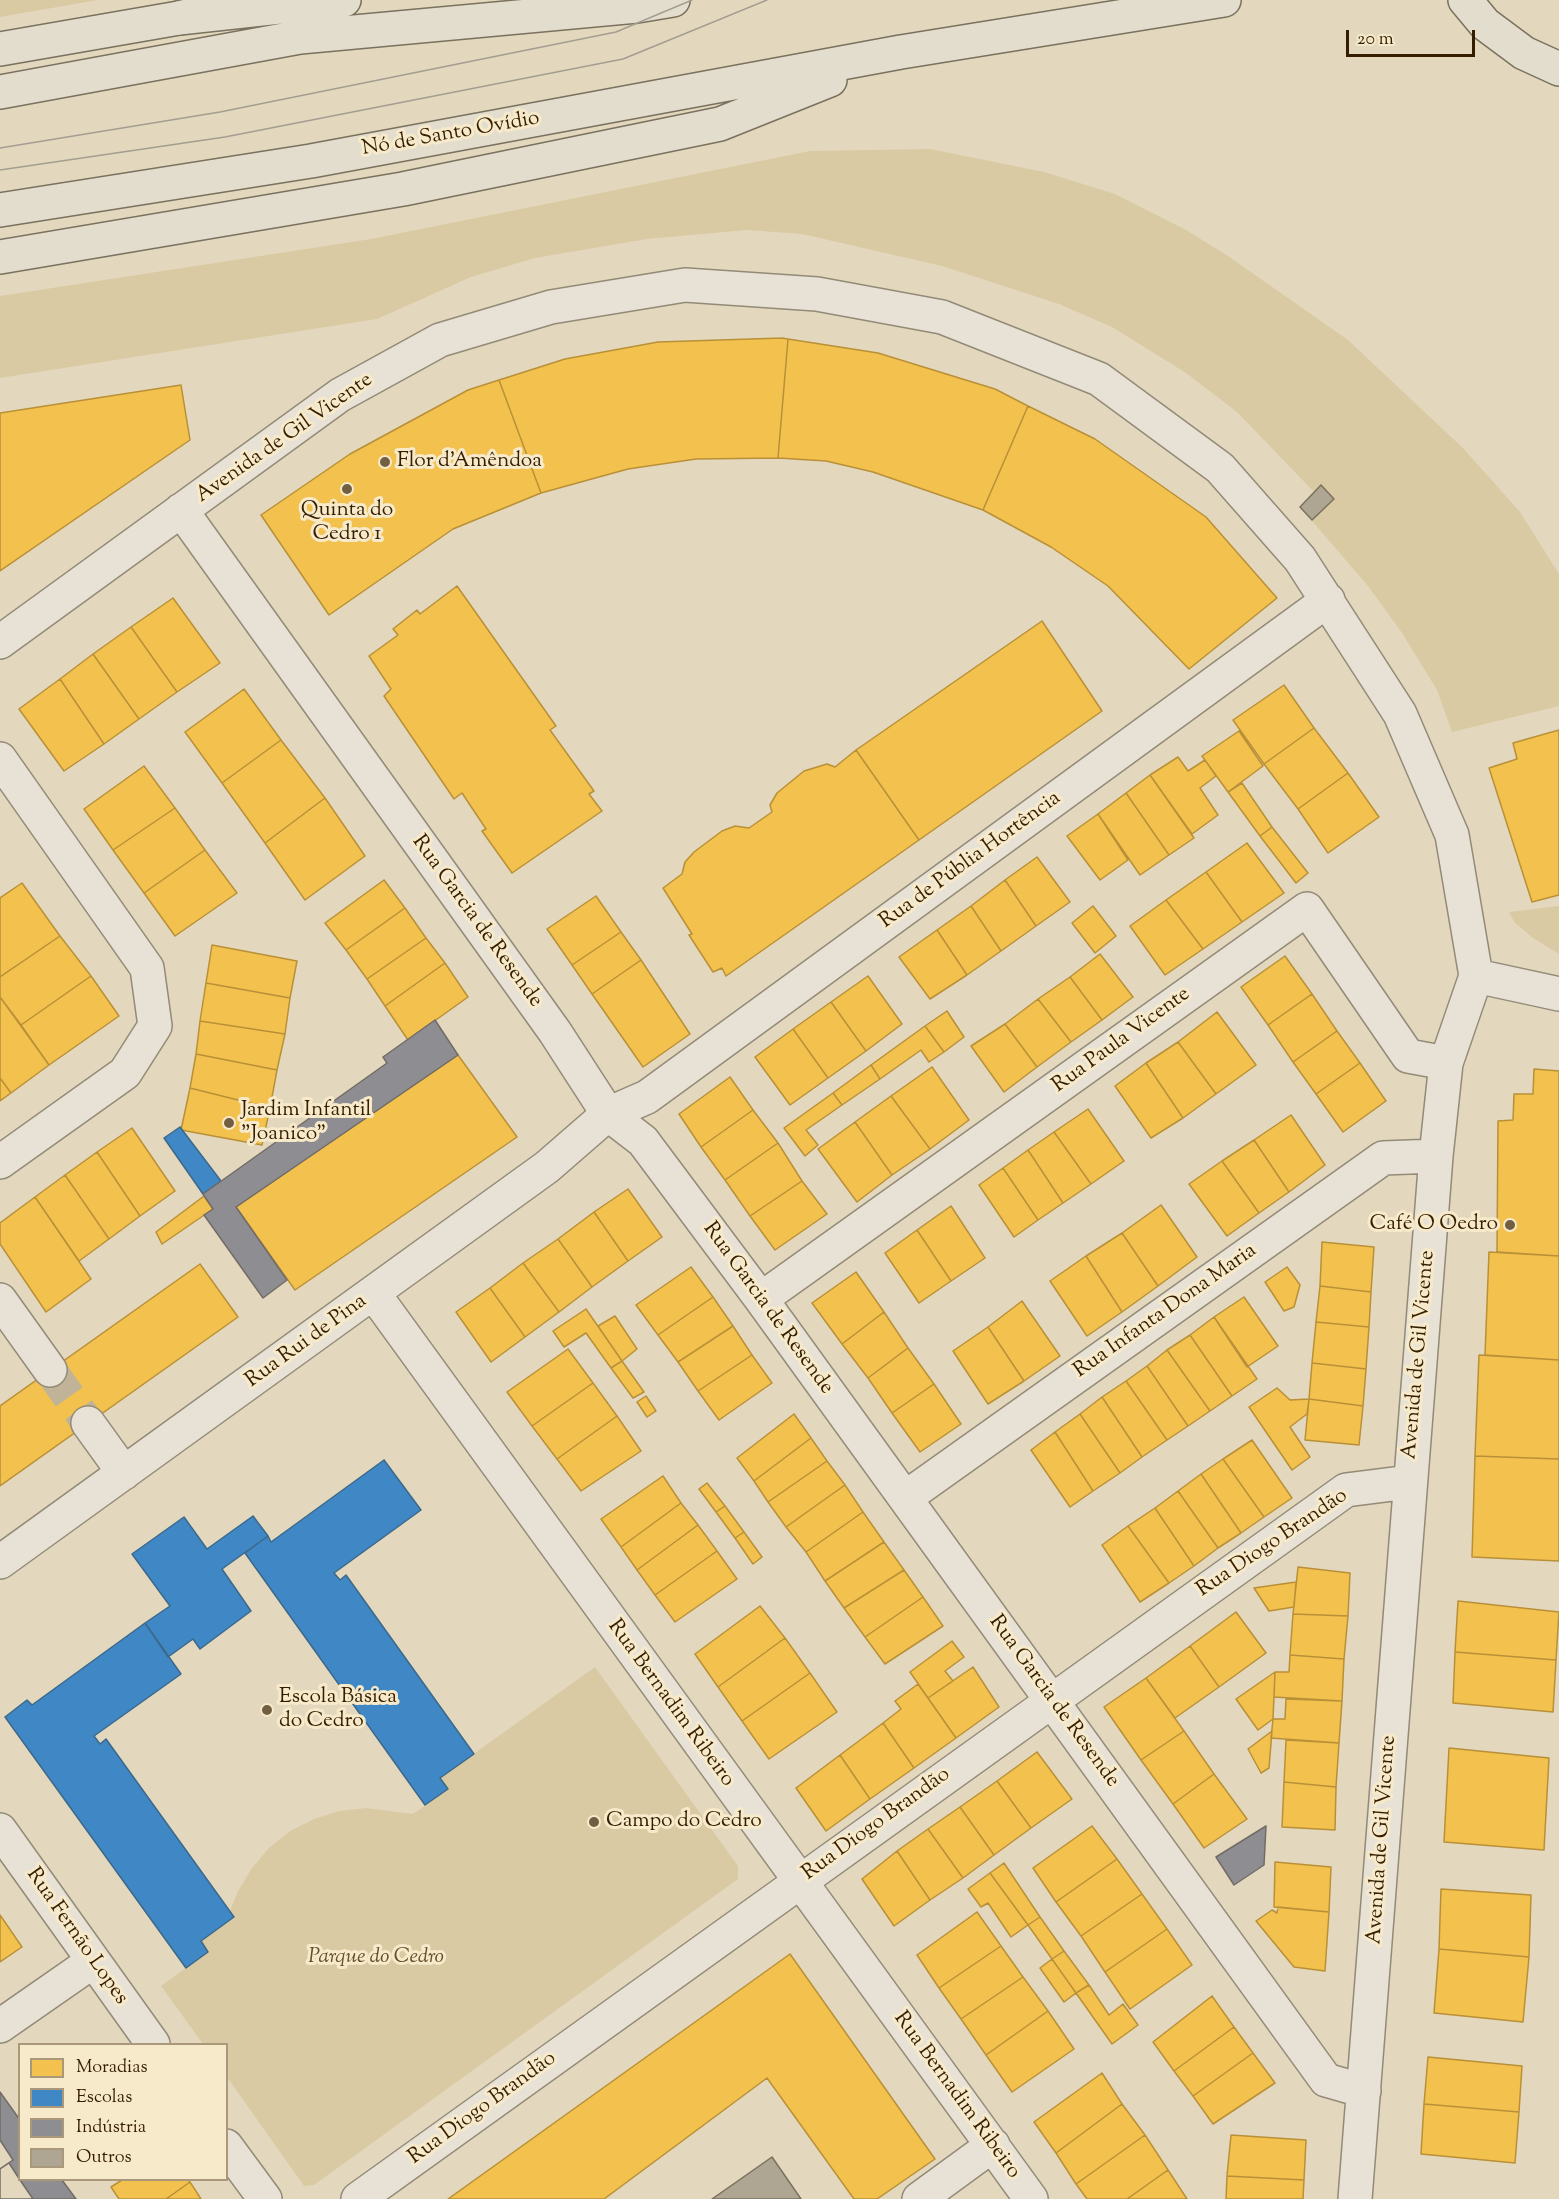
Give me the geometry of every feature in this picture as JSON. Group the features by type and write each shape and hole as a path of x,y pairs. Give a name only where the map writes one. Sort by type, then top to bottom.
{"main road":[{"path":"179,18 251,0"},
{"path":"0,49 179,18 344,0"},
{"path":"538,0 637,6"},
{"path":"0,92 300,37 637,6 673,0"},
{"path":"0,258 403,189 720,124 901,52 1224,0"},
{"path":"1465,0 1485,24 1524,53 1559,69"},
{"name":"Nó de Santo Ovídio","path":"0,210 311,161 901,52"}],"street":[{"name":"Avenida de Gil Vicente","path":"0,642 340,395 440,340 551,307 685,285 817,294 942,317 1099,379 1220,468 1300,559 1400,714 1452,836 1476,976 1446,1063 1436,1156 1355,2199"},
{"name":"Rua Garcia de Resende","path":"182,510 555,1032 608,1114 643,1141 761,1299 1326,2080 1364,2091"},
{"name":"Rua de Públia Hortência","path":"608,1114 656,1091 1328,600"},
{"path":"0,759 147,968 155,1026 125,1073 0,1162"},
{"name":"Rua Paula Vicente","path":"761,1299 1307,909 1408,1056 1446,1063"},
{"path":"1476,976 1559,994"},
{"name":"Rua Rui de Pina","path":"0,1562 547,1167 608,1114"},
{"name":"Rua Infanta Dona Maria","path":"905,1498 1383,1158 1436,1156"},
{"name":"Rua Bernadim Ribeiro","path":"374,1294 1031,2199"},
{"path":"0,1300 50,1370"},
{"path":"88,1423 124,1473"},
{"name":"Rua Diogo Brandão","path":"358,2199 1346,1490 1409,1482"},
{"name":"Rua Fernão Lopes","path":"0,1830 92,1962 152,2043"},
{"path":"0,2026 92,1962"},
{"path":"919,2199 993,2145"},
{"path":"228,2149 265,2199"}],"green space":[{"path":"0,0 98,0 0,17"},
{"path":"930,149 1044,172 1115,194 1186,230 1228,256 1348,340 1464,449 1520,512 1559,574 1559,706 1452,732 1437,690 1402,633 1368,586 1300,507 1314,492 1237,412 1186,373 1112,327 1059,304 942,266 802,234 747,230 647,239 535,258 471,277 377,319 0,378 0,296 371,239 810,151"},
{"path":"1559,906 1559,954 1533,938 1515,923 1509,912"},
{"name":"Parque do Cedro","path":"595,1667 738,1866 738,1879 314,2185 304,2186 228,2078 228,2043 202,2043 161,1986 208,1952 201,1941 234,1918 230,1911 238,1891 252,1868 269,1848 290,1831 314,1819 339,1811 366,1808 413,1814 448,1789 440,1778"}],"building: Moradias":[{"path":"788,339 778,458 696,459 628,469 541,493 499,380 565,359 658,342"},
{"path":"788,339 878,353 995,389 1028,406 983,510 873,472 826,461 778,458"},
{"path":"499,380 541,493 453,529 329,615 261,515 350,454 468,390"},
{"path":"181,385 190,440 0,571 0,413"},
{"path":"1028,406 1095,439 1206,517 1277,598 1189,669 1108,586 1051,547 983,510"},
{"path":"457,586 556,726 550,730 594,791 589,794 602,811 512,873 482,831 486,829 462,793 454,799 384,696 391,689 369,656 398,635 393,629 417,610 420,614"},
{"path":"173,598 220,663 177,692 131,627"},
{"path":"1042,621 1102,711 919,840 856,750"},
{"path":"131,627 177,692 139,719 93,654"},
{"path":"93,654 139,719 104,744 60,679"},
{"path":"60,679 104,744 64,771 19,709"},
{"path":"1284,685 1314,728 1264,764 1233,720"},
{"path":"244,689 281,740 222,783 185,732"},
{"path":"1314,728 1348,773 1298,809 1264,764"},
{"path":"1559,730 1559,895 1532,902 1489,768 1517,759 1513,743"},
{"path":"1239,731 1263,766 1228,792 1202,756"},
{"path":"281,740 325,798 265,843 222,783"},
{"path":"856,750 919,840 726,976 722,968 713,972 663,888 682,874 685,862 694,852 722,831 735,826 749,828 772,812 770,805 777,793 804,771 827,764 835,767"},
{"path":"1178,757 1188,771 1205,760 1216,776 1200,788 1218,815 1192,834 1150,775"},
{"path":"144,766 175,808 113,850 84,809"},
{"path":"1348,773 1379,817 1328,853 1298,809"},
{"path":"1150,775 1194,838 1169,855 1126,793"},
{"path":"1242,783 1272,827 1260,836 1228,792"},
{"path":"1126,793 1169,855 1140,875 1098,814"},
{"path":"325,798 365,856 305,900 265,843"},
{"path":"175,808 205,850 144,893 113,850"},
{"path":"1098,814 1128,860 1100,880 1067,836"},
{"path":"1272,827 1308,873 1296,883 1260,836"},
{"path":"1247,843 1284,893 1242,922 1206,872"},
{"path":"205,850 237,893 175,936 144,893"},
{"path":"1037,857 1070,902 1036,926 1005,880"},
{"path":"1206,872 1242,922 1203,949 1166,900"},
{"path":"384,880 405,908 346,950 325,923"},
{"path":"1005,880 1036,926 1001,951 971,906"},
{"path":"22,883 60,936 0,977 0,898"},
{"path":"596,896 621,932 572,965 547,929"},
{"path":"1166,900 1203,949 1165,975 1130,926"},
{"path":"971,906 1001,951 967,975 937,930"},
{"path":"1093,906 1116,936 1095,953 1072,923"},
{"path":"405,908 426,938 367,979 346,950"},
{"path":"937,930 967,975 930,999 899,957"},
{"path":"621,932 641,960 592,994 572,965"},
{"path":"60,936 91,976 21,1025 0,997 0,977"},
{"path":"426,938 445,963 385,1006 367,979"},
{"path":"212,945 297,961 290,998 206,983"},
{"path":"1100,954 1133,997 1102,1020 1070,977"},
{"path":"1285,956 1312,994 1268,1025 1241,987"},
{"path":"641,960 690,1034 643,1067 592,994"},
{"path":"445,963 468,997 408,1040 385,1006"},
{"path":"91,976 119,1016 49,1065 21,1025"},
{"path":"868,976 902,1024 866,1051 831,1002"},
{"path":"1070,977 1102,1020 1071,1042 1038,999"},
{"path":"206,983 290,998 285,1034 200,1021"},
{"path":"1312,994 1337,1031 1293,1062 1268,1025"},
{"path":"0,997 49,1065 11,1093 0,1078"},
{"path":"1038,999 1071,1042 1037,1067 1005,1024"},
{"path":"831,1002 866,1051 828,1078 793,1029"},
{"path":"947,1011 964,1037 944,1052 925,1026"},
{"path":"1217,1012 1256,1065 1216,1094 1178,1042"},
{"path":"200,1021 285,1034 277,1070 196,1054"},
{"path":"1005,1024 1037,1067 1004,1092 971,1046"},
{"path":"925,1026 944,1052 929,1062 921,1050 880,1079 871,1065"},
{"path":"793,1029 828,1078 790,1105 755,1057"},
{"path":"1337,1031 1360,1063 1316,1094 1293,1062"},
{"path":"1178,1042 1216,1094 1183,1118 1146,1063"},
{"path":"196,1054 277,1070 270,1108 190,1088"},
{"path":"458,1055 517,1137 295,1290 236,1207"},
{"path":"1146,1063 1183,1118 1151,1138 1115,1086"},
{"path":"1360,1063 1386,1101 1343,1132 1316,1094"},
{"path":"871,1065 880,1079 842,1105 833,1093"},
{"path":"932,1067 969,1120 930,1149 891,1096"},
{"path":"1534,1069 1559,1071 1559,1256 1497,1252 1498,1121 1513,1120 1514,1094 1533,1094"},
{"path":"730,1077 753,1110 701,1147 679,1114"},
{"path":"0,1078 11,1093 0,1101"},
{"path":"190,1088 270,1108 262,1145 181,1130"},
{"path":"833,1093 842,1105 806,1130 818,1145 805,1156 784,1128"},
{"path":"891,1096 930,1149 892,1175 855,1122"},
{"path":"1088,1109 1124,1161 1091,1184 1054,1132"},
{"path":"753,1110 778,1143 725,1180 701,1147"},
{"path":"1291,1115 1325,1165 1289,1192 1254,1140"},
{"path":"855,1122 892,1175 857,1202 818,1149"},
{"path":"132,1128 175,1191 140,1216 97,1152"},
{"path":"1054,1132 1091,1184 1063,1203 1028,1150"},
{"path":"1254,1140 1289,1192 1259,1213 1222,1161"},
{"path":"778,1143 802,1181 750,1216 725,1180"},
{"path":"1028,1150 1063,1203 1038,1220 1003,1168"},
{"path":"97,1152 140,1216 109,1239 65,1175"},
{"path":"1222,1161 1259,1213 1227,1236 1189,1184"},
{"path":"1003,1168 1038,1220 1014,1237 979,1185"},
{"path":"65,1175 109,1239 79,1261 35,1197"},
{"path":"802,1181 827,1214 775,1250 750,1216"},
{"path":"628,1189 662,1237 628,1261 594,1212"},
{"path":"204,1196 213,1209 162,1244 156,1232"},
{"path":"35,1197 91,1279 46,1312 0,1244 0,1223"},
{"path":"1161,1205 1197,1257 1158,1286 1122,1233"},
{"path":"951,1206 985,1258 951,1281 917,1230"},
{"path":"594,1212 628,1261 592,1287 558,1239"},
{"path":"917,1230 951,1281 919,1303 885,1253"},
{"path":"1122,1233 1158,1286 1122,1312 1086,1256"},
{"path":"558,1239 592,1287 559,1312 523,1263"},
{"path":"1322,1242 1374,1247 1371,1292 1320,1286"},
{"path":"1489,1252 1559,1256 1559,1360 1485,1355"},
{"path":"1086,1256 1122,1312 1087,1336 1050,1281"},
{"path":"523,1263 559,1312 525,1337 490,1288"},
{"path":"200,1264 238,1317 0,1486 0,1406"},
{"path":"691,1267 713,1297 658,1335 636,1305"},
{"path":"1287,1267 1300,1285 1294,1307 1284,1311 1265,1282"},
{"path":"856,1272 884,1312 842,1344 812,1303"},
{"path":"1320,1286 1371,1292 1369,1327 1316,1322"},
{"path":"490,1288 525,1337 491,1362 456,1312"},
{"path":"713,1297 733,1326 678,1362 658,1335"},
{"path":"1244,1297 1278,1346 1247,1367 1214,1317"},
{"path":"1022,1301 1060,1356 1024,1381 988,1327"},
{"path":"586,1309 622,1361 611,1368 586,1333 564,1347 553,1331"},
{"path":"884,1312 908,1348 868,1378 842,1344"},
{"path":"615,1316 637,1349 622,1361 598,1326"},
{"path":"1214,1317 1257,1379 1232,1396 1190,1335"},
{"path":"1316,1322 1369,1327 1366,1369 1312,1363"},
{"path":"733,1326 752,1355 698,1391 678,1362"},
{"path":"988,1327 1024,1381 988,1404 953,1351"},
{"path":"1190,1335 1232,1396 1210,1411 1167,1350"},
{"path":"908,1348 934,1384 892,1413 868,1378"},
{"path":"568,1349 593,1383 532,1426 507,1392"},
{"path":"1167,1350 1210,1411 1188,1426 1147,1366"},
{"path":"752,1355 772,1383 719,1420 698,1391"},
{"path":"1479,1355 1559,1360 1559,1459 1475,1456"},
{"path":"622,1361 644,1392 633,1398 611,1368"},
{"path":"1312,1363 1366,1369 1363,1406 1309,1399"},
{"path":"1147,1366 1188,1426 1167,1440 1126,1381"},
{"path":"1126,1381 1167,1440 1142,1457 1102,1397"},
{"path":"593,1383 617,1416 557,1459 532,1426"},
{"path":"934,1384 961,1424 920,1452 892,1413"},
{"path":"1277,1388 1290,1400 1309,1399 1307,1414 1290,1427 1310,1457 1292,1470 1249,1407"},
{"path":"646,1396 656,1411 647,1417 637,1402"},
{"path":"1102,1397 1142,1457 1120,1473 1080,1414"},
{"path":"1309,1399 1363,1406 1359,1445 1305,1440"},
{"path":"794,1414 811,1438 754,1481 737,1458"},
{"path":"1080,1414 1120,1473 1093,1491 1055,1432"},
{"path":"617,1416 641,1451 581,1491 557,1459"},
{"path":"1055,1432 1093,1491 1070,1507 1031,1450"},
{"path":"811,1438 827,1461 768,1502 754,1481"},
{"path":"1252,1440 1292,1498 1264,1517 1223,1459"},
{"path":"1475,1456 1559,1459 1559,1561 1472,1557"},
{"path":"1223,1459 1264,1517 1241,1533 1201,1474"},
{"path":"827,1461 845,1485 786,1527 768,1502"},
{"path":"1201,1474 1241,1533 1218,1548 1178,1491"},
{"path":"663,1476 681,1503 621,1547 601,1519"},
{"path":"707,1483 725,1506 716,1512 699,1489"},
{"path":"845,1485 863,1512 806,1552 786,1527"},
{"path":"1178,1491 1218,1548 1194,1566 1155,1508"},
{"path":"681,1503 698,1525 637,1570 621,1547"},
{"path":"725,1506 744,1532 735,1538 716,1512"},
{"path":"1155,1508 1194,1566 1169,1583 1128,1526"},
{"path":"863,1512 884,1542 825,1581 806,1552"},
{"path":"698,1525 717,1551 655,1595 637,1570"},
{"path":"1128,1526 1169,1583 1140,1602 1102,1545"},
{"path":"744,1532 762,1557 753,1564 735,1538"},
{"path":"884,1542 904,1570 844,1608 825,1581"},
{"path":"717,1551 737,1579 675,1622 655,1595"},
{"path":"1298,1567 1350,1573 1348,1616 1293,1614"},
{"path":"904,1570 923,1597 865,1637 844,1608"},
{"path":"1296,1582 1294,1607 1269,1611 1254,1588"},
{"path":"923,1597 943,1626 885,1664 865,1637"},
{"path":"1458,1601 1559,1612 1556,1660 1455,1652"},
{"path":"760,1606 785,1638 718,1687 695,1654"},
{"path":"1236,1612 1266,1653 1219,1687 1190,1646"},
{"path":"1293,1614 1348,1616 1344,1659 1290,1655"},
{"path":"785,1638 810,1673 742,1721 718,1687"},
{"path":"952,1641 964,1657 945,1671 953,1681 928,1698 910,1672"},
{"path":"1190,1646 1219,1687 1175,1718 1146,1678"},
{"path":"1455,1652 1556,1660 1553,1712 1453,1703"},
{"path":"1290,1655 1344,1659 1342,1701 1274,1697 1275,1672 1289,1672"},
{"path":"973,1667 999,1707 956,1738 928,1698"},
{"path":"1275,1672 1273,1719 1258,1730 1236,1699"},
{"path":"810,1673 837,1712 769,1759 742,1721"},
{"path":"1146,1678 1184,1731 1141,1760 1104,1707"},
{"path":"918,1684 956,1738 914,1768 883,1723 901,1709 895,1701"},
{"path":"1286,1699 1342,1701 1339,1743 1271,1738 1273,1719 1285,1719"},
{"path":"883,1723 914,1768 870,1799 840,1755"},
{"path":"1184,1731 1214,1774 1173,1804 1141,1760"},
{"path":"1272,1731 1269,1768 1261,1773 1248,1749"},
{"path":"1286,1740 1339,1743 1336,1787 1284,1782"},
{"path":"1449,1748 1549,1758 1544,1850 1444,1842"},
{"path":"1037,1752 1072,1799 1031,1828 997,1781"},
{"path":"840,1755 870,1799 826,1831 796,1788"},
{"path":"1214,1774 1247,1819 1204,1848 1173,1804"},
{"path":"997,1781 1031,1828 994,1855 960,1807"},
{"path":"1284,1782 1336,1787 1335,1830 1282,1827"},
{"path":"960,1807 994,1855 963,1878 928,1829"},
{"path":"1092,1826 1117,1859 1056,1902 1033,1868"},
{"path":"928,1829 963,1878 930,1900 897,1851"},
{"path":"897,1851 930,1900 894,1926 862,1879"},
{"path":"1117,1859 1142,1894 1081,1936 1056,1902"},
{"path":"1275,1862 1331,1867 1329,1912 1274,1907"},
{"path":"1004,1863 1040,1917 1028,1925 990,1873"},
{"path":"990,1873 1028,1925 1011,1937 988,1903 981,1907 968,1889"},
{"path":"1441,1889 1531,1895 1529,1957 1439,1949"},
{"path":"1142,1894 1167,1929 1105,1972 1081,1936"},
{"path":"1278,1907 1329,1912 1325,1971 1294,1967 1256,1921 1272,1910 1277,1913"},
{"path":"977,1912 1001,1946 939,1988 917,1955"},
{"path":"0,1915 22,1947 0,1962"},
{"path":"1040,1917 1064,1951 1052,1959 1028,1925"},
{"path":"1167,1929 1192,1965 1130,2009 1105,1972"},
{"path":"1001,1946 1023,1977 961,2019 939,1988"},
{"path":"1439,1949 1529,1957 1523,2022 1434,2013"},
{"path":"1064,1951 1089,1985 1076,1993 1052,1959"},
{"path":"790,1954 935,2159 877,2199 854,2199 767,2078 604,2199 448,2199"},
{"path":"1052,1959 1076,1993 1064,2002 1040,1968"},
{"path":"1023,1977 1048,2011 986,2055 961,2019"},
{"path":"1089,1985 1109,2015 1123,2004 1138,2025 1112,2044 1076,1993"},
{"path":"1212,1996 1234,2027 1174,2071 1153,2042"},
{"path":"1048,2011 1074,2049 1012,2092 986,2055"},
{"path":"1234,2027 1253,2053 1193,2096 1174,2071"},
{"path":"1253,2053 1275,2083 1213,2124 1193,2096"},
{"path":"1428,2057 1522,2066 1519,2112 1424,2104"},
{"path":"1102,2073 1122,2104 1056,2153 1034,2122"},
{"path":"1122,2104 1145,2135 1076,2184 1056,2153"},
{"path":"1424,2104 1519,2112 1515,2163 1421,2154"},
{"path":"1145,2135 1168,2170 1127,2199 1087,2199 1076,2184"},
{"path":"1231,2135 1306,2140 1304,2180 1227,2176"},
{"path":"1168,2170 1187,2199 1127,2199"},
{"path":"1227,2176 1304,2180 1303,2199 1226,2199"},
{"path":"120,2181 190,2182 166,2199 119,2199 111,2187"},
{"path":"190,2182 201,2199 166,2199"}],"building: Escolas":[{"path":"180,1127 221,1181 203,1194 164,1138"},
{"path":"384,1460 421,1510 334,1573 340,1580 346,1575 474,1754 440,1778 448,1789 425,1805 245,1553 268,1536 271,1542"},
{"path":"253,1516 268,1536 222,1569 251,1611 200,1649 193,1639 168,1657 145,1623 170,1606 132,1554 184,1517 207,1549"},
{"path":"145,1623 181,1674 94,1736 100,1744 106,1739 234,1917 201,1941 208,1952 186,1968 5,1717 27,1700 32,1705"}],"building: Indústria":[{"path":"435,1020 458,1055 236,1207 287,1280 263,1298 204,1215 213,1209 203,1194 387,1063 383,1057"},
{"path":"1266,1826 1264,1865 1234,1885 1216,1857"},
{"path":"0,2092 18,2117 18,2181 63,2181 76,2199 0,2199 0,2169 13,2160 0,2140"},
{"path":"9,2163 18,2176 18,2181 21,2181 33,2199 0,2199 0,2169"}],"building: Outros":[{"path":"1321,485 1334,499 1312,520 1300,507"},
{"path":"772,2157 801,2199 712,2199"}],"tunnel":[{"path":"50,1370 88,1423"}],"tram line":[{"path":"0,148 220,112 616,32 692,0"},
{"path":"0,170 225,137 623,59 767,0"}],"place":[{"name":"Flor d'Amêndoa","path":"385,462"},
{"name":"Quinta do Cedro 1","path":"347,489"},
{"name":"Jardim Infantil \"Joanico\"","path":"229,1123"},
{"name":"Café O Oedro","path":"1510,1225"},
{"name":"Escola Básica do Cedro","path":"267,1710"},
{"name":"Campo do Cedro","path":"594,1822"}]}
